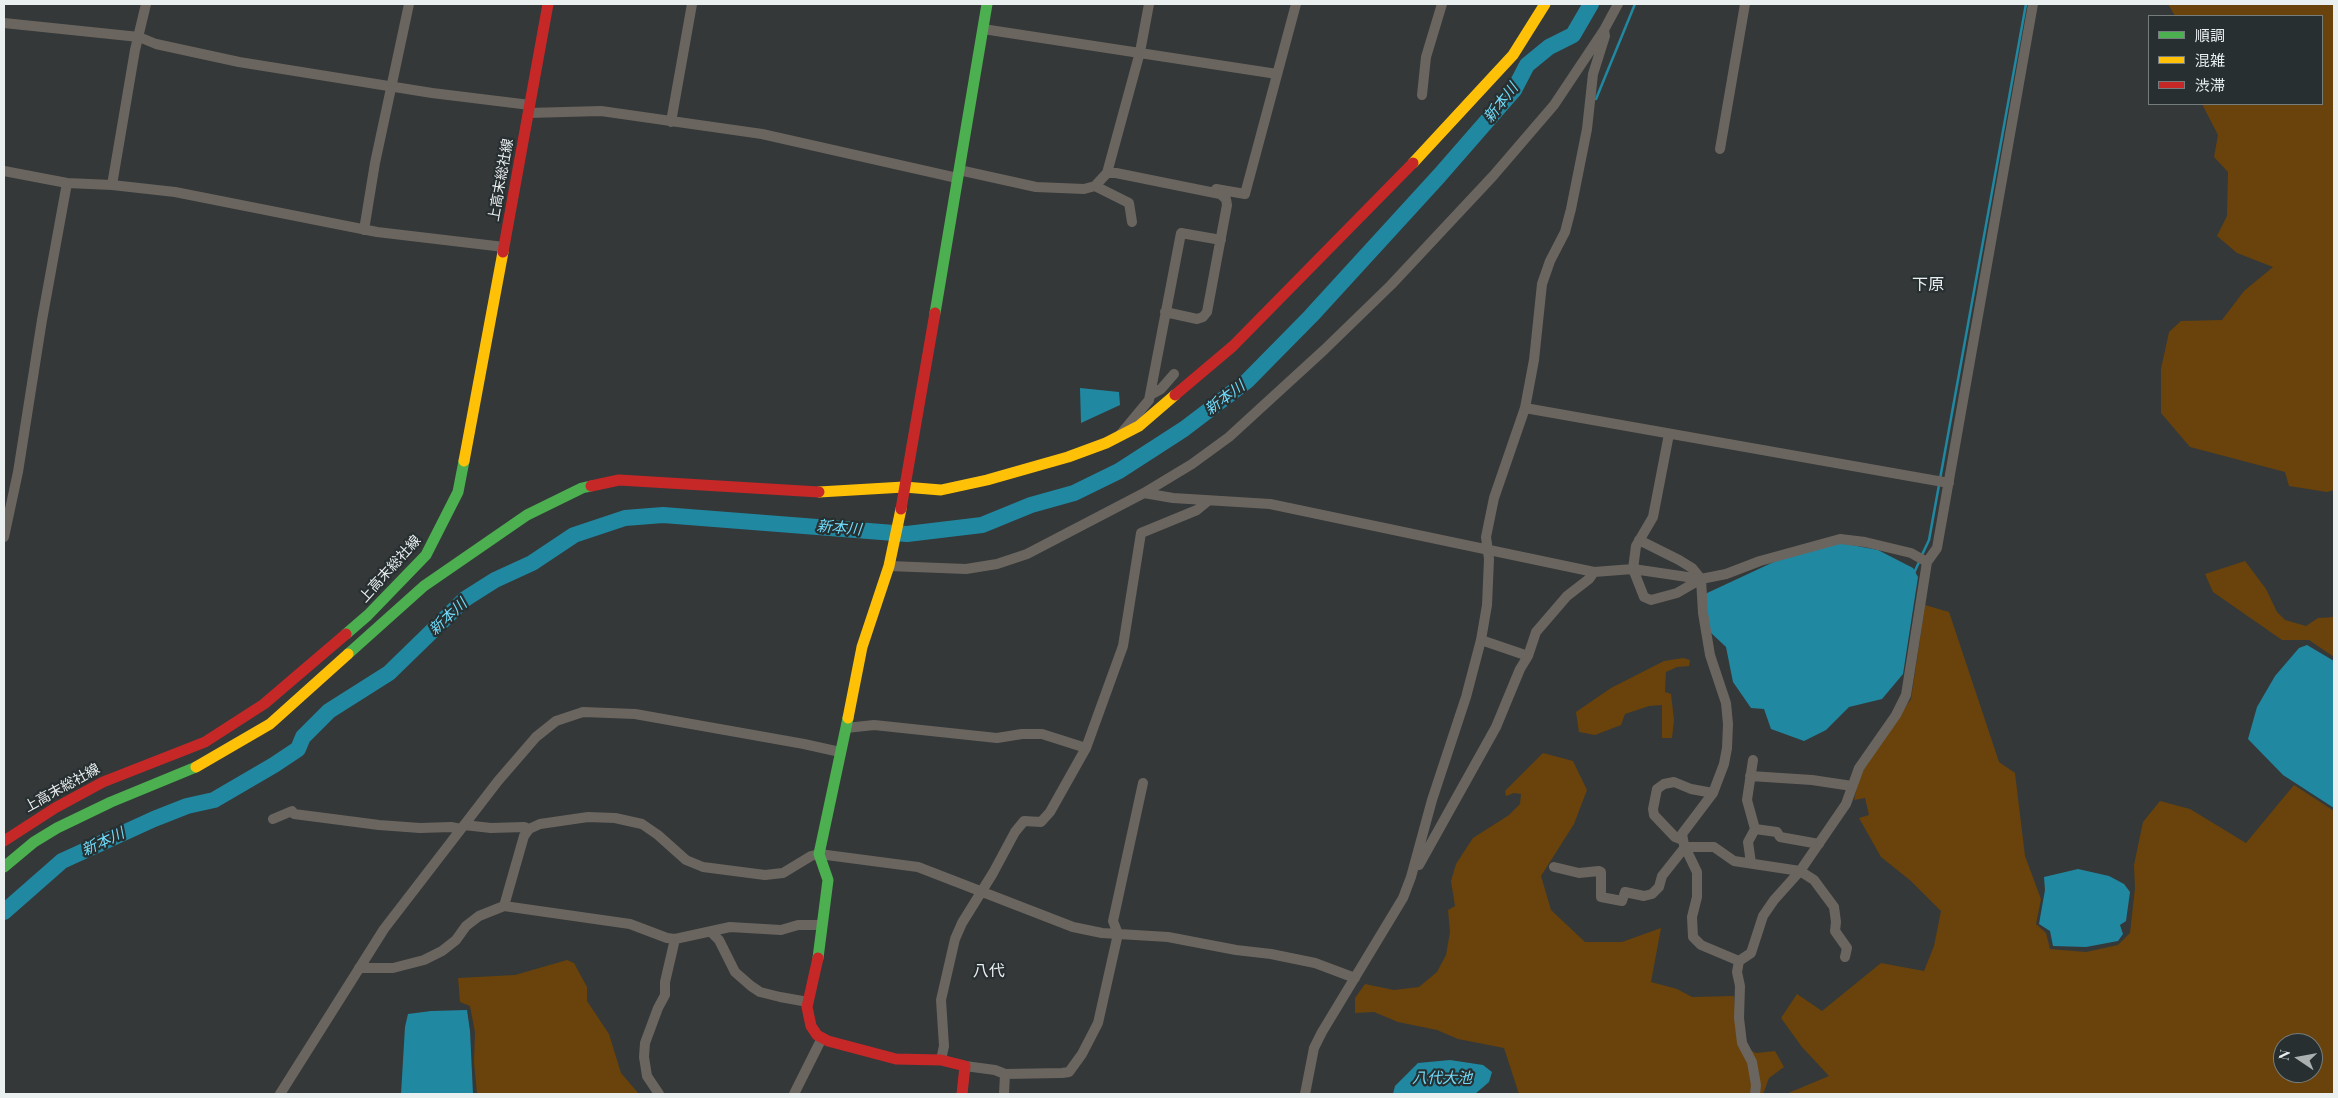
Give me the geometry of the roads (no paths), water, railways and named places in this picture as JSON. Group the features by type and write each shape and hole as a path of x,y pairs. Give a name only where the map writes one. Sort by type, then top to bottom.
{"street":[{"path":"112,185 135,50 146,4"},
{"path":"364,230 375,162 409,4"},
{"name":"上高末総社線","path":"4,841 55,808 103,782 205,742 248,715 271,698 368,615 426,555 447,517 458,492 548,4"},
{"path":"671,122 692,4"},
{"path":"988,4 903,500 890,562 862,647 819,854 828,880 820,951 807,1007 811,1026 822,1038 828,1041 896,1060 941,1060 965,1066 995,1070 1005,1074 1070,1072 1098,1023 1118,934 1114,921 1143,783"},
{"path":"1095,186 1107,173 1140,52 1149,4"},
{"path":"1177,185 1184,182 1245,194 1296,4"},
{"path":"1422,95 1426,56 1442,4"},
{"path":"4,867 34,842 57,828 111,802 205,764 270,724 424,586 527,514 582,488 619,480 824,492 904,487 941,490 987,480 1068,457 1139,426 1233,346 1387,192 1513,55 1544,4"},
{"path":"890,562 966,568 998,564 1027,554 1144,493 1192,464 1229,437 1283,389 1391,285 1534,129 1554,105 1604,30 1618,4"},
{"path":"1720,149 1745,4"},
{"path":"1755,1094 1756,1085 1752,1062 1742,1043 1739,1018 1740,986 1737,972 1739,961 1752,953 1764,916 1774,900 1800,871 1846,804 1859,768 1896,715 1906,695 1927,562 1937,548 2033,4"},
{"path":"4,24 139,37 156,44 239,62 529,109 601,111 762,134 958,174 1036,186 1084,188 1095,186 1129,203 1132,222"},
{"path":"983,29 1277,74"},
{"path":"1306,1094 1314,1048 1402,898 1414,867 1432,800 1464,704 1481,640 1487,605 1489,559 1486,537 1494,498 1525,408 1534,360 1542,284 1548,265 1565,232 1571,208 1588,129 1593,74 1605,36 1604,30"},
{"path":"4,171 67,183 112,185 175,192 364,230 504,247"},
{"path":"1107,173 1220,194 1226,199 1227,205 1221,240 1206,312 1203,317 1197,319 1165,312"},
{"path":"4,537 18,472 42,320 67,183"},
{"path":"1119,436 1144,408 1150,395 1181,233 1221,240"},
{"path":"1150,395 1161,390 1174,374"},
{"path":"1525,408 1948,483"},
{"path":"1669,434 1653,517 1636,546 1633,569 1644,597 1651,600 1677,593 1700,579"},
{"path":"1144,493 1208,501 1270,504 1594,572 1633,569 1700,579 1726,574 1760,561 1840,539 1865,542 1911,553 1927,562"},
{"path":"941,1060 944,1046 941,1000 955,939 962,923 1015,832 1024,821 1040,822 1050,812 1086,748 1123,646 1141,533 1197,510 1208,501"},
{"path":"1640,540 1680,560 1692,568 1700,579 1710,655 1726,703 1728,724 1724,764 1713,793 1682,834 1684,844 1697,872 1697,897 1692,917 1693,937 1701,945 1739,961"},
{"path":"1414,867 1419,865 1496,727 1520,669 1528,656 1536,632 1567,596 1589,579 1594,572"},
{"path":"1481,640 1528,656"},
{"path":"280,1094 384,929 536,737 556,722 583,712 635,714 840,752"},
{"path":"846,728 883,725 997,738 1022,734 1042,734 1086,748"},
{"path":"1751,863 1748,842 1755,829 1747,800 1753,760"},
{"path":"1750,776 1812,780 1852,786"},
{"path":"1713,793 1691,789 1674,782 1664,784 1657,789 1653,809 1654,815 1684,844 1714,847 1734,861 1800,871 1814,880 1834,907 1835,931 1847,948 1845,957"},
{"path":"273,819 292,811 294,814 379,825 420,828 524,827 529,829"},
{"path":"504,906 524,836 529,829 540,824 588,817 615,818 642,824 658,835 686,860 703,867 765,875 782,873 811,856 819,854 918,867 1073,927 1118,934 1168,937 1236,950 1271,954 1315,963 1354,978"},
{"path":"1755,829 1776,832 1780,837 1819,844"},
{"path":"1554,867 1578,873 1599,871 1601,897 1622,901 1625,892 1644,896 1652,894 1659,887 1662,876 1684,844"},
{"path":"359,968 393,968 424,960 442,952 456,940 466,926 479,916 504,906 630,924 667,938 684,938 730,927 781,930 798,924 822,925"},
{"path":"711,932 719,940 735,972 751,986 760,992 808,1002"},
{"path":"659,1094 647,1076 644,1057 645,1042 665,995 665,982 675,938"},
{"path":"794,1094 822,1038"},
{"path":"962,1094 965,1066"},
{"path":"1004,1094 1005,1074"}],"water":[{"path":"1080,388 1119,392 1120,405 1081,423"},
{"path":"1841,543 1878,550 1913,568 1918,577 1903,674 1882,699 1849,707 1826,730 1804,741 1771,729 1764,709 1751,708 1733,682 1726,647 1709,631 1705,594 1793,553"},
{"path":"2307,645 2334,661 2334,808 2283,775 2248,739 2257,707 2275,676 2299,648"},
{"path":"2078,869 2109,876 2124,884 2130,892 2126,921 2120,925 2123,934 2118,941 2086,947 2053,946 2050,931 2039,924 2045,890 2044,877"},
{"path":"467,1010 473,1094 401,1094 405,1027 408,1014"},
{"name":"八代大池","path":"1450,1060 1483,1065 1492,1072 1489,1082 1475,1094 1393,1094 1395,1086 1418,1063"}],"waterway":[{"name":"新本川","path":"4,912 62,861 154,819 187,806 214,800 274,765 298,749 303,737 329,711 389,673 465,599 495,580 532,563 574,535 625,518 663,515 907,534 982,525 1031,505 1074,493 1119,471 1184,429 1247,381 1311,316 1439,176 1514,90 1527,65 1549,47 1573,35 1591,4"},
{"path":"1596,99 1635,4"},
{"path":"1940,479 2026,4"},
{"path":"1921,557 1929,540 1939,485"},
{"path":"1914,573 1919,562"}],"district":[{"name":"下原","path":"1928,285"},
{"name":"八代","path":"989,971"}]}
